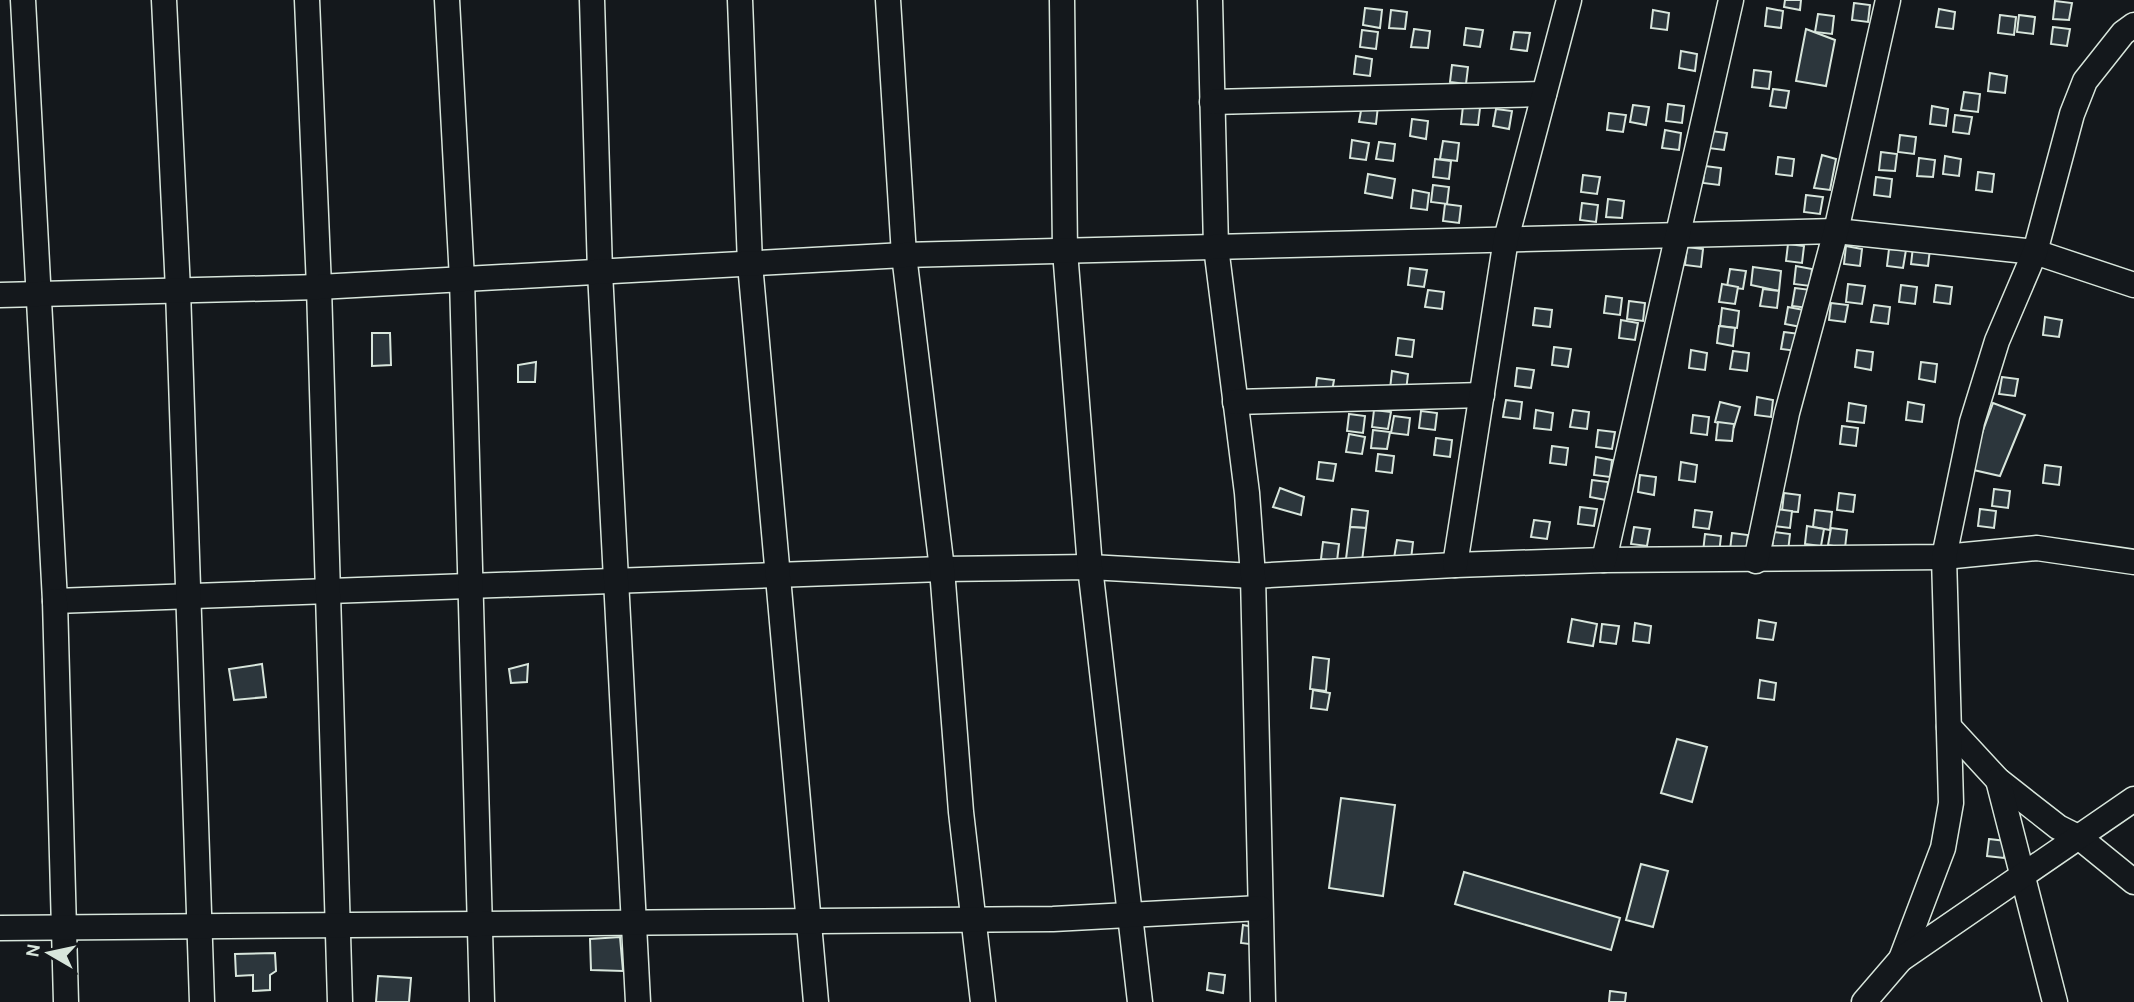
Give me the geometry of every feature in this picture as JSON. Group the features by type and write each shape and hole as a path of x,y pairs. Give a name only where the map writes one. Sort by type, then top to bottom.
{"street":[{"path":"23,0 55,601 66,1002"},
{"path":"164,0 178,290 202,1002"},
{"path":"307,0 319,287 340,1002"},
{"path":"447,0 462,279 482,1002"},
{"path":"592,0 600,272 638,1002"},
{"path":"740,0 750,264 816,1002"},
{"path":"888,0 904,255 942,569 972,919 983,1002"},
{"path":"1062,0 1065,251 1090,567 1140,1002"},
{"path":"1210,0 1216,247 1247,493 1252,576 1263,1002"},
{"path":"1455,565 1506,239 1569,0"},
{"path":"1604,560 1675,235 1731,0"},
{"path":"1756,561 1787,413 1836,231 1888,0"},
{"path":"1901,960 1943,848 1951,803 1944,557 1972,422 1997,341 2035,252 2072,114 2085,81 2123,33 2134,25"},
{"path":"1212,102 1544,94"},
{"path":"0,295 319,287 904,255 1836,231 2035,252 2134,285"},
{"path":"1234,402 1482,395"},
{"path":"55,601 942,569 1090,567 1252,576 1604,560 1756,561 1944,557 2037,548 2134,562"},
{"path":"1949,727 1998,780 2058,827 2080,838 2134,882"},
{"path":"1998,780 2055,1002"},
{"path":"1864,1002 1901,960 2134,799"},
{"path":"0,928 62,925 972,919 1131,916 1260,908"}],"building":[{"path":"1785,0 1801,0 1800,10 1784,7"},
{"path":"2055,1 2072,3 2069,20 2053,19"},
{"path":"1854,3 1870,5 1868,22 1852,20"},
{"path":"1365,8 1382,10 1380,28 1363,25"},
{"path":"1767,8 1783,11 1781,28 1765,26"},
{"path":"1939,9 1955,12 1953,29 1936,27"},
{"path":"1391,10 1407,12 1405,29 1389,28"},
{"path":"1653,10 1669,13 1667,30 1651,28"},
{"path":"1818,14 1834,16 1832,34 1815,32"},
{"path":"2000,15 2016,17 2014,35 1998,33"},
{"path":"2019,15 2035,17 2033,34 2017,32"},
{"path":"2053,27 2070,29 2067,46 2051,44"},
{"path":"1466,28 1483,30 1480,47 1464,45"},
{"path":"1414,29 1430,31 1428,48 1411,47"},
{"path":"1806,29 1835,40 1826,86 1796,81"},
{"path":"1362,30 1378,32 1376,49 1360,47"},
{"path":"1514,32 1530,33 1527,51 1511,49"},
{"path":"1681,51 1697,54 1695,71 1679,68"},
{"path":"1356,56 1372,59 1370,76 1354,74"},
{"path":"1452,65 1468,67 1466,84 1450,82"},
{"path":"1754,70 1771,72 1769,89 1752,87"},
{"path":"1990,73 2007,76 2005,93 1988,91"},
{"path":"1773,89 1789,91 1786,108 1770,106"},
{"path":"1964,92 1980,94 1978,112 1961,110"},
{"path":"1668,104 1684,106 1682,123 1666,121"},
{"path":"1362,105 1378,106 1376,124 1359,122"},
{"path":"1633,105 1649,107 1646,125 1630,122"},
{"path":"1463,106 1480,108 1478,125 1461,124"},
{"path":"1932,106 1948,109 1946,126 1930,124"},
{"path":"1496,109 1512,111 1509,129 1493,126"},
{"path":"1609,113 1626,115 1623,132 1607,130"},
{"path":"1955,115 1972,117 1969,134 1953,132"},
{"path":"1412,119 1428,121 1426,139 1410,136"},
{"path":"1665,130 1681,133 1679,150 1662,148"},
{"path":"1711,131 1727,133 1724,150 1708,148"},
{"path":"1900,135 1916,137 1914,154 1898,152"},
{"path":"1352,140 1369,143 1366,160 1350,158"},
{"path":"1443,141 1459,143 1457,161 1440,159"},
{"path":"1379,142 1395,144 1393,161 1376,159"},
{"path":"1881,152 1897,154 1895,171 1879,170"},
{"path":"1822,155 1836,159 1830,190 1814,188"},
{"path":"1945,156 1961,159 1959,176 1943,174"},
{"path":"1778,157 1794,159 1792,176 1776,174"},
{"path":"1919,158 1935,160 1933,177 1917,176"},
{"path":"1435,159 1451,161 1449,179 1433,177"},
{"path":"1705,166 1721,168 1719,185 1703,183"},
{"path":"1978,172 1994,174 1992,192 1976,190"},
{"path":"1368,174 1395,179 1392,198 1365,193"},
{"path":"1583,175 1600,177 1597,194 1581,192"},
{"path":"1876,177 1892,179 1890,197 1874,195"},
{"path":"1433,185 1449,187 1447,204 1431,202"},
{"path":"1413,190 1429,193 1427,210 1411,208"},
{"path":"1806,195 1823,197 1820,214 1804,212"},
{"path":"1608,199 1624,201 1622,218 1606,217"},
{"path":"1582,203 1598,205 1596,222 1580,220"},
{"path":"1445,204 1461,206 1459,223 1443,221"},
{"path":"1788,244 1804,246 1802,263 1786,261"},
{"path":"1846,246 1862,249 1860,266 1844,264"},
{"path":"1687,247 1703,249 1701,267 1685,265"},
{"path":"1913,247 1930,249 1928,266 1911,264"},
{"path":"1889,249 1906,250 1903,268 1887,266"},
{"path":"1796,266 1812,269 1810,286 1794,284"},
{"path":"1753,267 1781,271 1779,291 1751,285"},
{"path":"1410,268 1427,270 1424,287 1408,285"},
{"path":"1730,269 1746,271 1743,289 1727,287"},
{"path":"1722,284 1738,287 1735,304 1719,302"},
{"path":"1848,284 1865,286 1862,304 1846,302"},
{"path":"1901,285 1917,287 1915,304 1899,302"},
{"path":"1936,285 1952,287 1950,304 1934,302"},
{"path":"1795,288 1811,290 1808,308 1792,306"},
{"path":"1763,289 1779,291 1777,308 1760,306"},
{"path":"1428,290 1444,292 1442,309 1425,307"},
{"path":"1606,296 1622,298 1620,315 1604,313"},
{"path":"1629,301 1645,303 1643,321 1627,319"},
{"path":"1831,303 1848,305 1845,322 1829,320"},
{"path":"1874,305 1890,307 1888,324 1871,322"},
{"path":"1788,307 1804,310 1801,327 1785,324"},
{"path":"1535,308 1552,310 1550,327 1533,325"},
{"path":"1722,308 1739,311 1737,328 1720,326"},
{"path":"2045,317 2062,320 2059,337 2043,335"},
{"path":"1621,320 1638,323 1635,340 1619,338"},
{"path":"1719,326 1735,328 1733,346 1717,343"},
{"path":"1784,332 1800,334 1797,351 1781,349"},
{"path":"372,333 390,333 391,365 372,366"},
{"path":"1398,338 1414,340 1412,357 1396,355"},
{"path":"1554,347 1571,349 1568,367 1552,365"},
{"path":"1691,350 1707,353 1705,370 1689,368"},
{"path":"1857,350 1873,352 1871,370 1855,367"},
{"path":"1733,351 1749,353 1747,371 1730,369"},
{"path":"536,362 535,382 518,382 518,365"},
{"path":"1921,362 1937,364 1935,382 1919,379"},
{"path":"1517,368 1534,370 1531,388 1515,386"},
{"path":"1392,371 1408,374 1406,391 1390,389"},
{"path":"2002,377 2018,379 2015,396 1999,394"},
{"path":"1317,378 1334,380 1331,397 1315,395"},
{"path":"1757,397 1773,400 1771,417 1755,415"},
{"path":"1506,400 1522,402 1520,419 1503,417"},
{"path":"1720,402 1740,407 1734,427 1715,422"},
{"path":"1908,402 1924,405 1922,422 1906,420"},
{"path":"1849,403 1866,406 1864,423 1847,421"},
{"path":"1993,403 2025,415 2000,476 1969,469"},
{"path":"1374,410 1391,412 1388,429 1372,427"},
{"path":"1536,410 1553,413 1551,430 1534,428"},
{"path":"1573,410 1589,412 1587,429 1570,427"},
{"path":"1421,411 1437,413 1435,430 1419,428"},
{"path":"1349,414 1365,416 1363,433 1347,431"},
{"path":"1693,415 1709,417 1707,435 1691,433"},
{"path":"1394,416 1410,418 1408,435 1391,433"},
{"path":"1718,422 1734,424 1732,441 1716,440"},
{"path":"1842,426 1858,428 1856,446 1840,444"},
{"path":"1373,430 1390,432 1387,449 1371,448"},
{"path":"1598,430 1615,432 1612,449 1596,447"},
{"path":"1349,434 1365,437 1362,454 1346,452"},
{"path":"1436,438 1452,440 1450,457 1434,455"},
{"path":"1552,446 1568,448 1566,465 1550,463"},
{"path":"1378,454 1394,456 1392,473 1376,471"},
{"path":"1596,457 1612,460 1610,477 1594,475"},
{"path":"1319,462 1336,464 1333,481 1317,479"},
{"path":"1681,462 1697,465 1695,482 1679,480"},
{"path":"2045,465 2061,467 2059,485 2043,483"},
{"path":"1640,475 1656,477 1654,495 1638,492"},
{"path":"1592,480 1608,482 1606,500 1590,497"},
{"path":"1280,488 1304,497 1301,515 1273,507"},
{"path":"1994,489 2010,491 2008,508 1992,506"},
{"path":"1784,493 1800,495 1798,512 1782,511"},
{"path":"1839,493 1855,495 1853,512 1837,510"},
{"path":"1580,507 1597,509 1594,526 1578,524"},
{"path":"1352,509 1368,511 1366,528 1350,527"},
{"path":"1776,509 1792,511 1790,528 1774,526"},
{"path":"1980,509 1996,511 1994,528 1978,526"},
{"path":"1695,510 1712,512 1709,529 1693,527"},
{"path":"1815,510 1832,512 1830,530 1813,527"},
{"path":"1534,520 1550,522 1547,539 1531,537"},
{"path":"1807,526 1824,529 1821,546 1805,544"},
{"path":"1350,527 1366,528 1362,561 1346,559"},
{"path":"1634,527 1650,529 1647,546 1631,544"},
{"path":"1831,528 1847,530 1845,548 1828,545"},
{"path":"1774,532 1790,534 1788,551 1772,549"},
{"path":"1732,533 1748,535 1746,552 1730,550"},
{"path":"1705,534 1721,536 1719,554 1703,552"},
{"path":"1397,540 1413,542 1411,559 1394,558"},
{"path":"1323,542 1339,544 1337,561 1321,559"},
{"path":"1572,619 1597,624 1593,646 1568,642"},
{"path":"1759,620 1776,623 1773,640 1757,638"},
{"path":"1635,623 1651,626 1649,643 1633,641"},
{"path":"1602,624 1619,626 1616,644 1600,642"},
{"path":"1313,657 1329,659 1326,691 1310,689"},
{"path":"262,664 266,697 234,700 229,669"},
{"path":"528,664 527,682 511,683 509,669"},
{"path":"1760,680 1776,683 1774,700 1758,698"},
{"path":"1313,690 1330,693 1327,710 1311,708"},
{"path":"1677,739 1707,747 1692,802 1661,793"},
{"path":"1341,798 1395,805 1383,896 1329,888"},
{"path":"1989,839 2006,841 2004,858 1987,856"},
{"path":"1641,864 1668,871 1653,927 1626,920"},
{"path":"1464,872 1620,918 1611,950 1455,904"},
{"path":"1243,925 1259,928 1257,945 1241,943"},
{"path":"620,937 623,971 591,970 590,939"},
{"path":"275,953 276,971 270,975 270,990 253,991 253,975 236,976 235,954"},
{"path":"1209,973 1225,975 1223,993 1207,990"},
{"path":"378,976 411,978 409,1002 376,1002"},
{"path":"1610,991 1626,993 1625,1002 1609,1002"}]}
